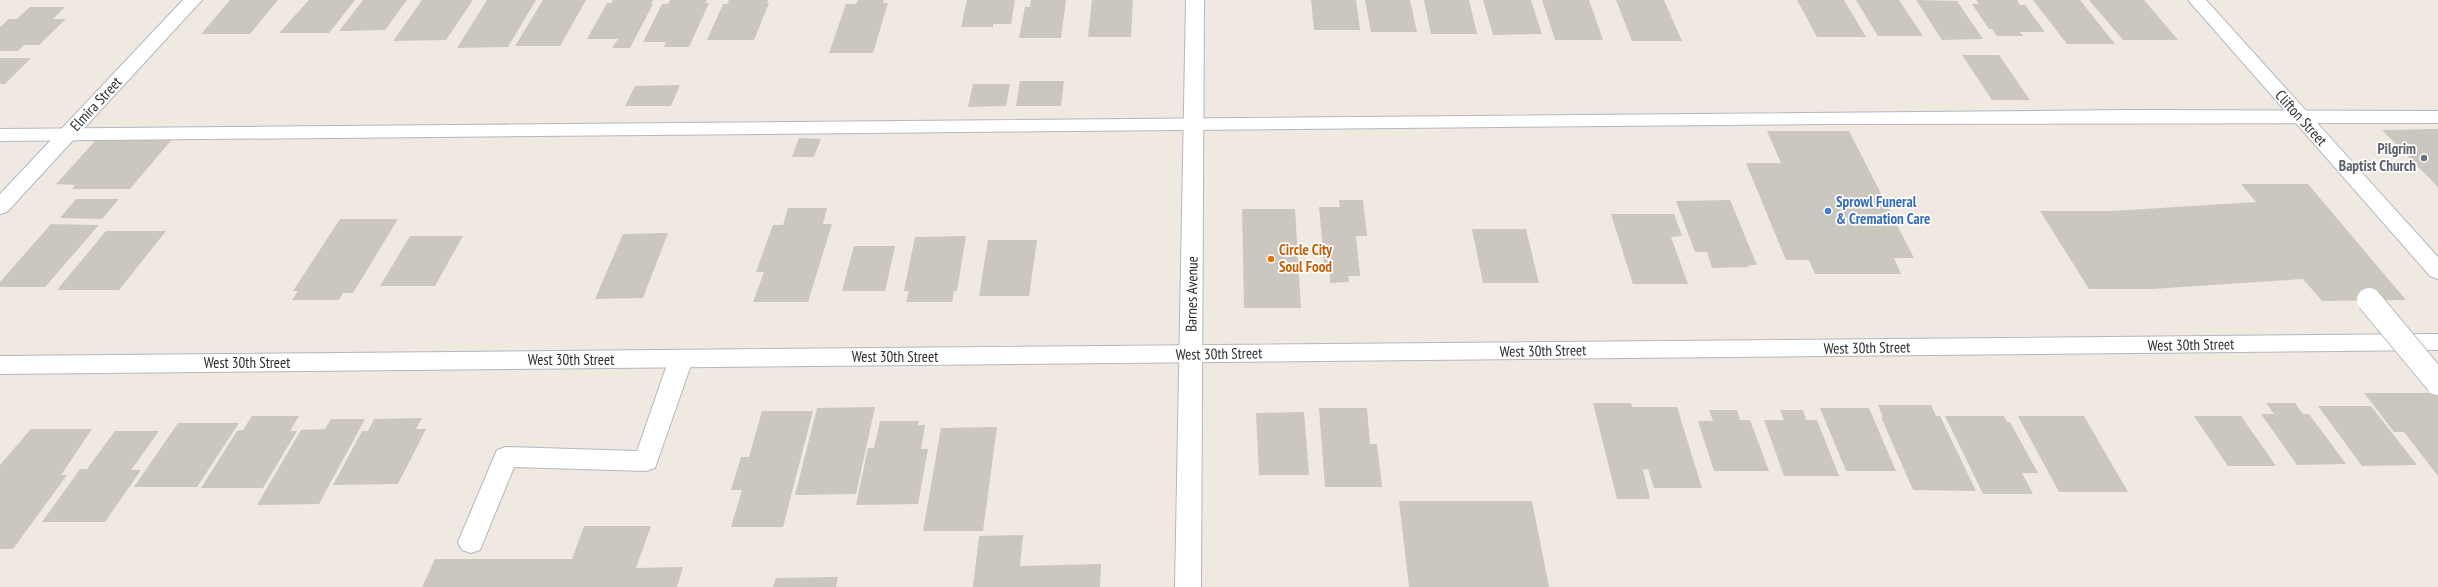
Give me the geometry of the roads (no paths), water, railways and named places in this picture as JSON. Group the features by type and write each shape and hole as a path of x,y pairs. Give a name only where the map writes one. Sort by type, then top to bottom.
{"main road":[{"name":"Elmira Street","path":"0,207 192,0"},
{"name":"Barnes Avenue","path":"1188,587 1195,0"},
{"name":"Clifton Street","path":"2197,0 2438,271"},
{"path":"0,135 1194,124 2438,117"},
{"path":"2369,300 2438,383"},
{"name":"West 30th Street","path":"0,365 2438,342"},
{"path":"471,542 506,457 646,461 682,359"}],"place":[{"name":"Pilgrim Baptist Church","path":"2424,158"},
{"name":"Sprowl Funeral & Cremation Care","path":"1828,211"},
{"name":"Circle City Soul Food","path":"1271,259"}]}
